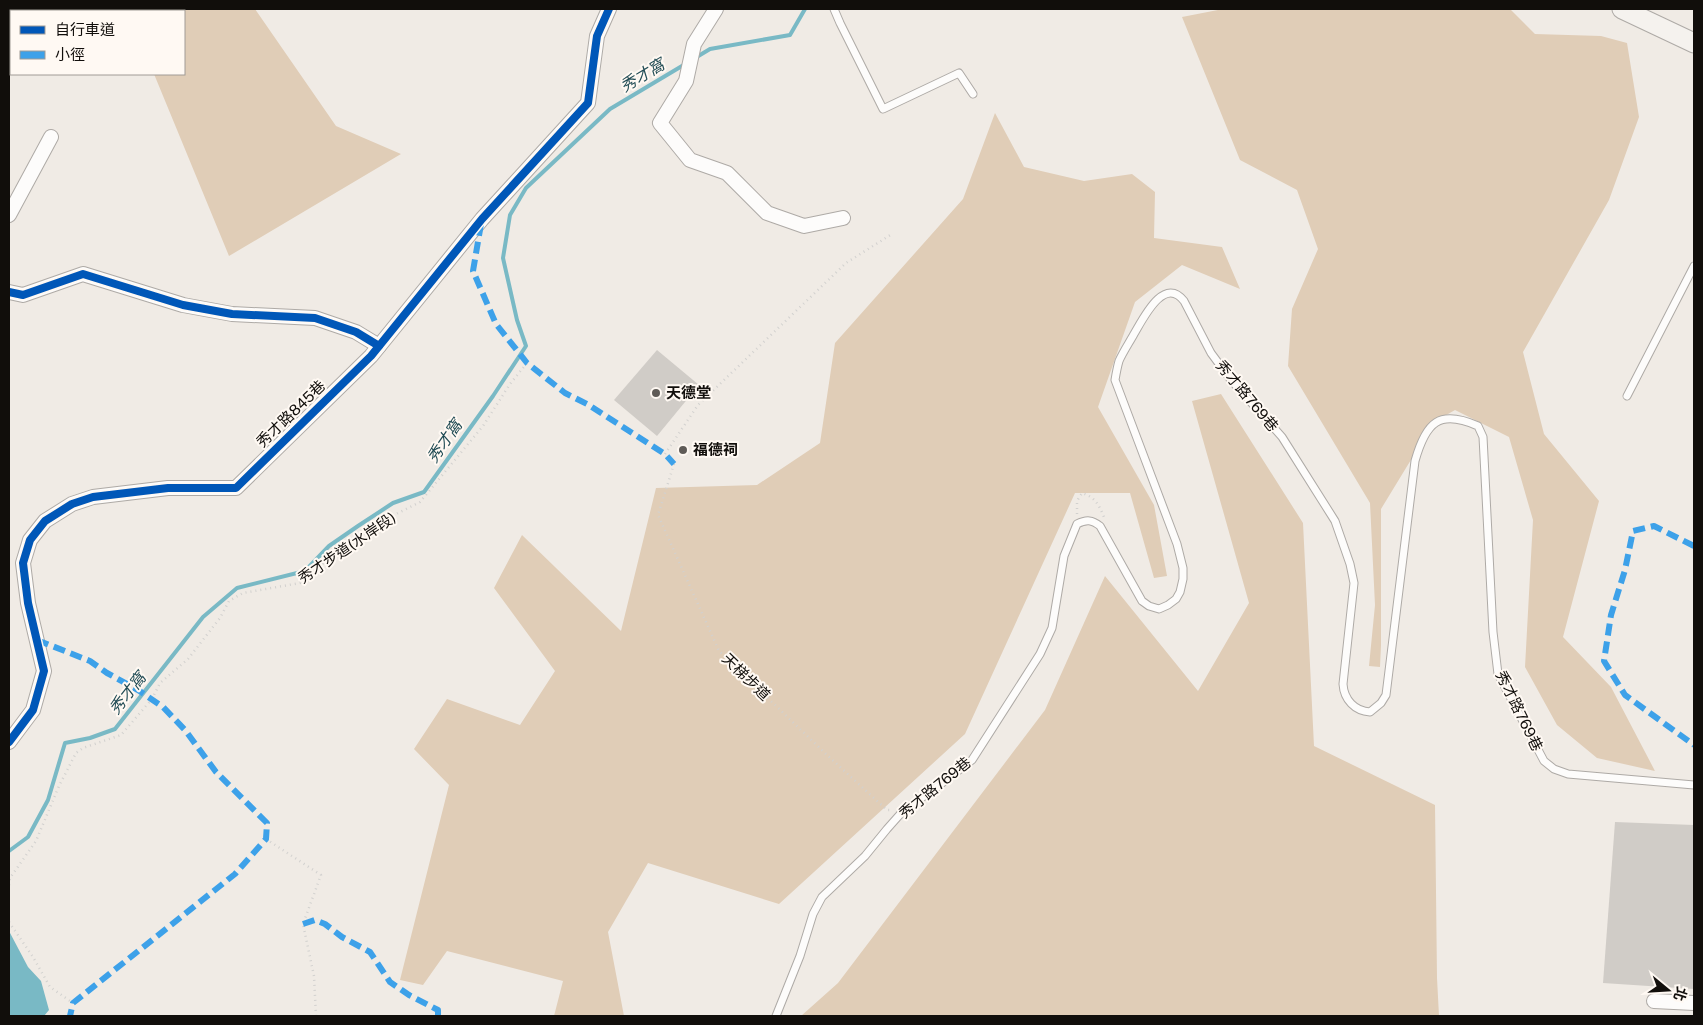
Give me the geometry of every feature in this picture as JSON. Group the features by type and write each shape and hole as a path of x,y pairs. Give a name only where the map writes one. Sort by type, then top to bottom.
{"main road":[{"path":"1622,9 1694,44"}],"street":[{"name":"秀才路845巷","path":"9,742 33,710 44,671 28,603 23,563 30,540 45,521 72,504 93,496 168,488 236,488 371,356 482,219 588,102 597,36 608,9"},
{"path":"716,9 694,44 686,82 660,123 690,160 727,173 767,213 804,226 843,218"},
{"path":"9,215 51,137"},
{"path":"9,292 23,295 83,274 183,304 232,314 315,318 356,332 379,346"},
{"path":"1654,1001 1694,1003"}],"lane":[{"path":"834,9 883,109 959,73 973,94"},
{"path":"1627,396 1694,266"},
{"name":"秀才路769巷","path":"776,1016 800,956 813,914 822,897 864,856 886,828 903,811 972,760 1040,654 1052,628 1064,556 1077,524 1088,520 1100,526 1142,601 1149,606 1159,609 1168,606 1180,592 1183,579 1177,544 1115,380 1120,360 1147,310 1158,298 1166,294 1174,293 1179,295 1184,301 1211,353 1231,380 1282,437 1335,520 1354,582 1344,684 1344,693 1350,703 1356,708 1370,712 1381,703 1386,695 1415,461 1421,442 1429,428 1448,418 1457,418 1478,426 1483,437 1493,632 1498,674 1544,761 1554,769 1568,774 1694,784"}],"path":[{"path":"665,454 698,406 705,399 846,263 892,234"},
{"path":"266,839 321,875 303,924 314,976 316,1016"},
{"path":"9,922 33,957 50,987 74,1003"}],"shaded area":[{"path":"9,9 255,9 336,126 401,154 229,256 154,75 185,75 185,10 10,10 9,63"},
{"path":"1223,9 1510,9 1535,34 1601,36 1627,43 1639,117 1609,200 1523,352 1544,434 1599,501 1563,637 1611,687 1655,771 1597,758 1557,725 1525,667 1533,520 1509,437 1455,410 1434,422 1381,509 1380,667 1369,666 1375,605 1370,503 1288,366 1292,309 1318,249 1297,190 1240,160 1182,17"},
{"path":"995,113 1024,167 1084,181 1132,174 1155,192 1154,238 1222,247 1240,289 1182,265 1135,302 1098,407 1154,505 1167,576 1154,578 1130,493 1075,493 965,734 779,904 648,863 608,932 624,1016 554,1016 563,981 447,951 423,985 400,980 449,785 414,749 447,699 520,725 555,671 494,588 522,535 621,631 656,488 757,485 820,443 835,343 963,199"},
{"path":"1221,394 1303,523 1314,746 1435,805 1439,1016 801,1016 838,983 1045,710 1105,576 1198,691 1249,603 1192,401"}],"water":[{"path":"9,931 28,967 41,981 49,1010 44,1016 9,1016"}],"building":[{"name":"天德堂","path":"657,350 699,385 657,436 614,400"},
{"path":"1615,822 1694,825 1694,989 1603,983"}],"waterway":[{"name":"秀才窩","path":"695,58 710,49 790,35 805,9"},
{"name":"秀才窩","path":"9,851 28,837 48,800 65,743 90,738 115,729 203,617 237,588 305,571 329,546 358,526 393,503 424,492 493,396 526,346 517,320 503,258 510,215 526,188 610,109 687,63"}],"marked path":[{"path":"481,224 473,271 496,324 527,363 565,393 587,404 665,454 674,464"},
{"path":"1694,546 1654,526 1633,531 1625,570 1611,615 1604,661 1625,695 1694,745"},
{"path":"37,640 90,661 163,707 185,730 216,772 267,823 266,839 235,874 73,1003 70,1016"},
{"path":"303,924 315,920 325,924 342,937 370,952 390,982 409,995 438,1010 438,1016"}],"cycle path":[{"path":"9,742 33,710 44,671 28,603 23,563 30,540 45,521 72,504 93,497 168,488 236,488 371,356 482,219 588,103 597,36 609,9"},
{"path":"9,292 23,295 83,274 183,305 232,314 315,318 356,332 379,346"}],"place":[{"name":"天德堂","path":"656,393"},
{"name":"福德祠","path":"683,450"}]}
